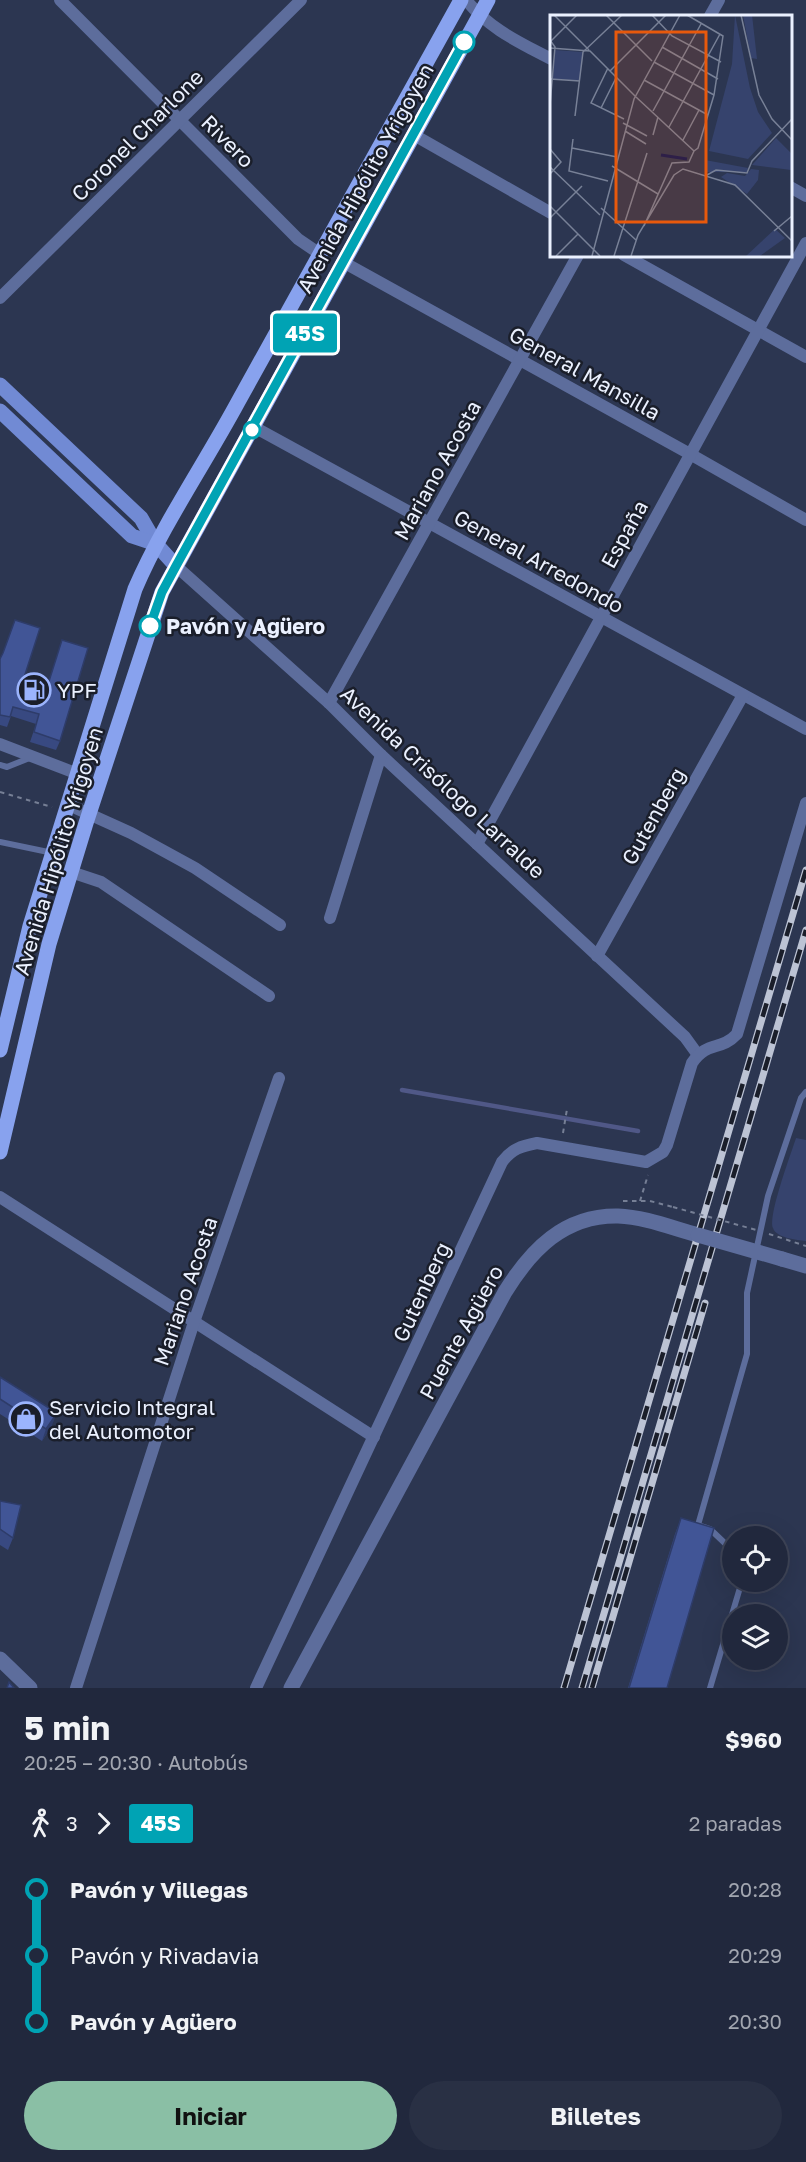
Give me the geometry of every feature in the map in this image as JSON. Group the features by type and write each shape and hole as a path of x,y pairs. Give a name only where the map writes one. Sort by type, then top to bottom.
{"main road":[{"name":"Avenida Hipólito Yrigoyen","path":"0,1050 22,958 135,589 156,544 229,420 464,0"},
{"name":"Avenida Hipólito Yrigoyen","path":"0,1152 5,1106 49,944 157,608 176,566 488,0"},
{"path":"0,386 141,518 156,544"},
{"path":"0,412 132,536 156,544"},
{"name":"Avenida Crisólogo Larralde","path":"156,544 176,566"}],"street":[{"name":"Rivero","path":"60,0 298,239 320,254"},
{"name":"Coronel Charlone","path":"0,298 301,0"},
{"path":"464,0 479,16 499,31 550,58"},
{"path":"711,15 719,0"},
{"path":"414,135 550,212"},
{"path":"791,188 806,196"},
{"name":"España","path":"477,844 806,243"},
{"name":"Mariano Acosta","path":"329,703 577,256"},
{"path":"626,256 806,357"},
{"name":"General Mansilla","path":"343,262 806,520"},
{"name":"General Arredondo","path":"254,427 806,729"},
{"name":"Avenida Crisólogo Larralde","path":"176,566 329,703 381,755 685,1037 698,1055"},
{"name":"Gutenberg","path":"597,956 743,695"},
{"path":"0,744 78,774"},
{"path":"330,918 381,755"},
{"path":"698,1055 707,1048 729,1043 737,1034 806,803"},
{"path":"67,809 89,814 131,833 195,868 280,925"},
{"path":"71,872 101,882 269,996"},
{"name":"Gutenberg","path":"256,1688 502,1162 519,1146 537,1143 633,1161 646,1162 655,1158 667,1145 692,1063 698,1055"},
{"name":"Mariano Acosta","path":"76,1688 194,1322 279,1078"},
{"path":"0,1197 374,1437"},
{"name":"Puente Agüero","path":"291,1688 518,1271 550,1236 597,1218 618,1216 647,1221 806,1266"},
{"path":"0,1659 30,1688"}],"lane":[{"path":"0,765 7,767 33,757"},
{"path":"0,842 53,853"},
{"path":"722,1541 710,1529 698,1525 747,1354 747,1293 768,1196 801,1098 806,1092"},
{"path":"710,1688 739,1592"}],"path":[{"path":"0,792 67,809"},
{"path":"564,1125 566,1111"},
{"path":"640,1201 649,1173"},
{"path":"673,1207 806,1246"}],"shaded area":[{"path":"796,1138 806,1140 806,1241 778,1234 773,1228 772,1221"}],"building":[{"path":"15,620 40,628 20,690 44,697 62,640 88,648 60,741 34,732 39,714 13,707 10,717 0,715 0,659"},
{"path":"0,1377 57,1413 46,1429 0,1399"},
{"path":"0,1501 21,1505 13,1538 0,1529"},
{"path":"681,1518 714,1528 667,1688 629,1688"}],"waterway":[{"path":"402,1090 638,1131"}],"railway":[{"path":"564,1688 806,870"},
{"path":"582,1688 806,930"},
{"path":"592,1688 705,1303"}],"bus line":[{"name":"45S","path":"150,626 162,592 464,42"}],"place":[{"name":"Pavón y Agüero","path":"150,626"},
{"name":"YPF","path":"34,690"},
{"name":"Servicio Integral del Automotor","path":"26,1419"}]}
